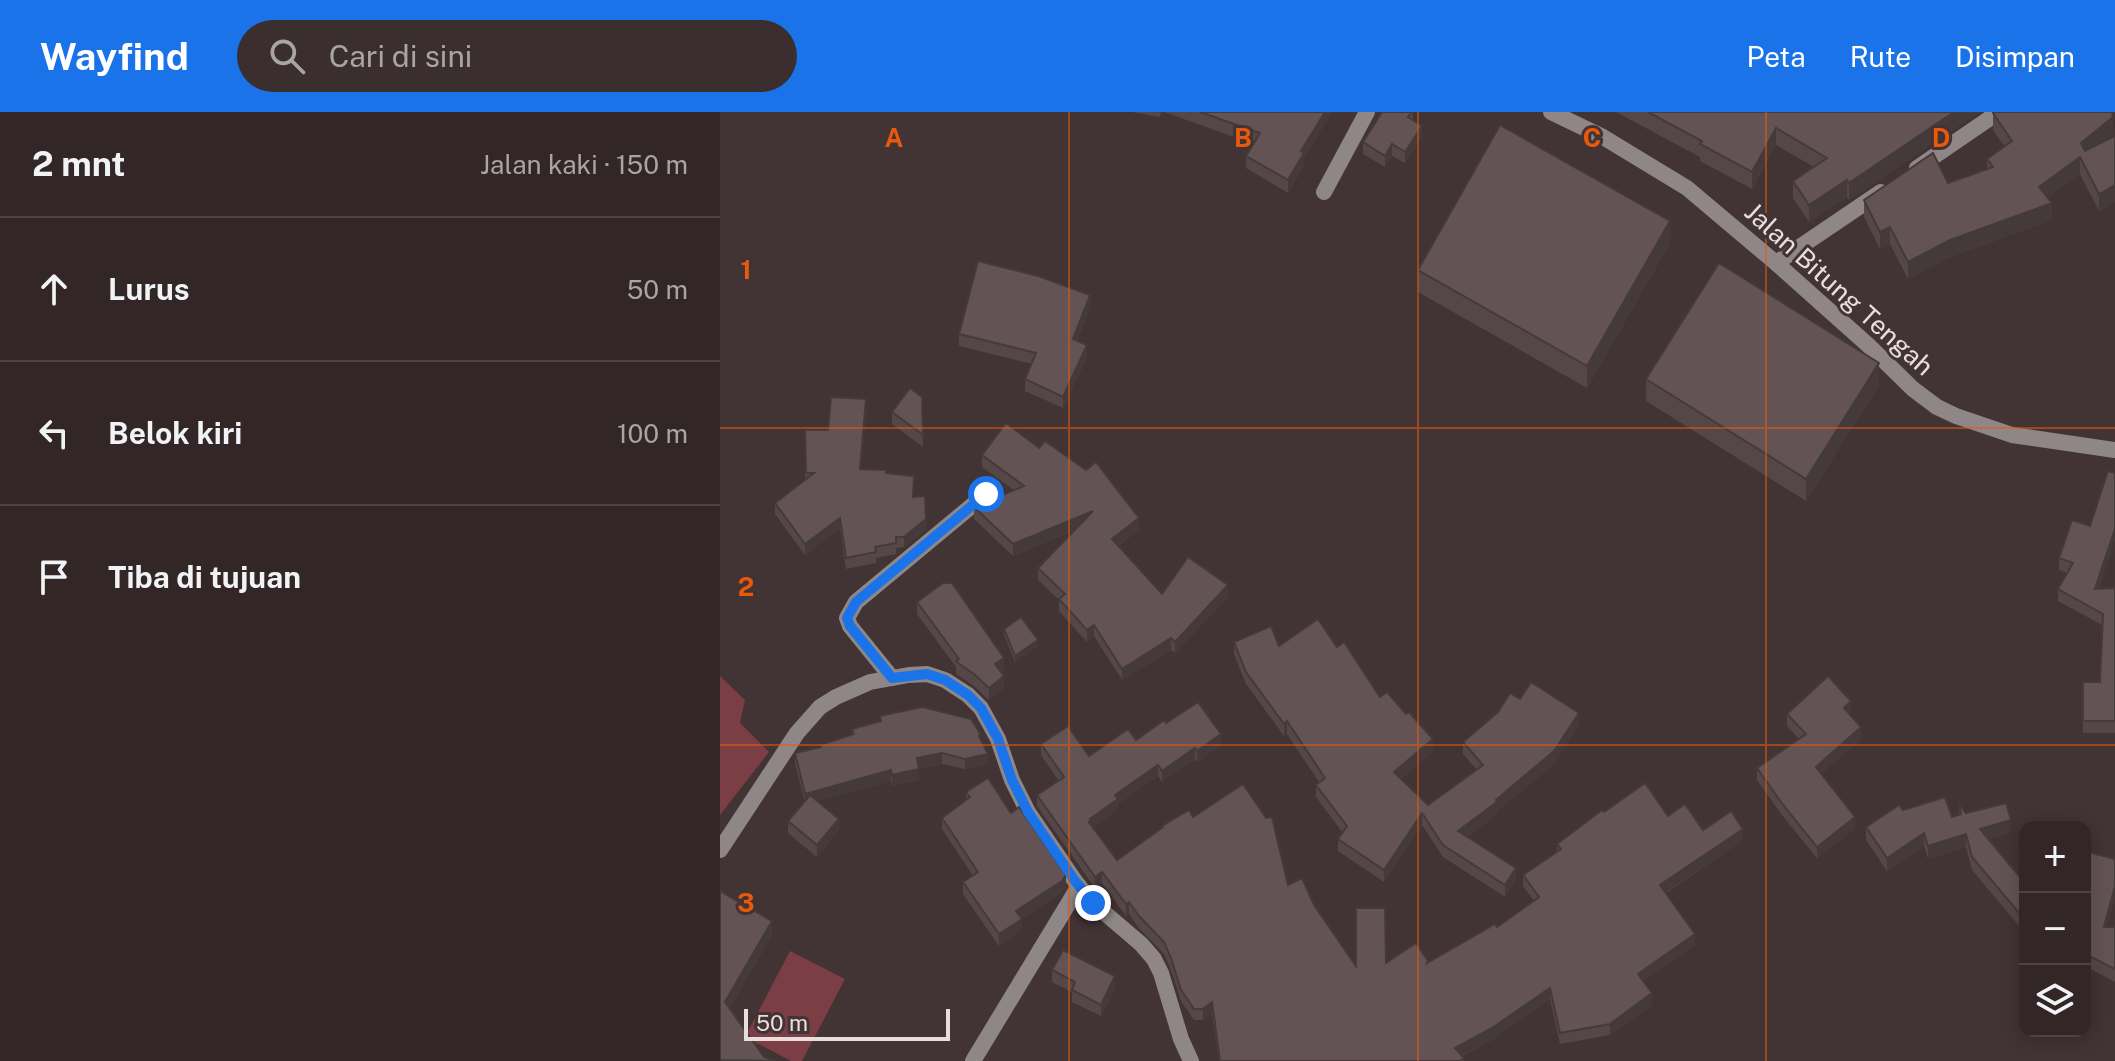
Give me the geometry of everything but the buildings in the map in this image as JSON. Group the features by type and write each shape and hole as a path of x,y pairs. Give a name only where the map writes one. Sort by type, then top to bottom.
{"street":[{"path":"1324,192 1367,112"},
{"name":"Jalan Bitung Tengah","path":"1551,112 1603,137 1687,188 1937,407 2012,435 2115,450"},
{"path":"1776,263 1999,112"},
{"path":"892,678 850,626 847,618 851,609 986,494"},
{"path":"720,850 808,719 820,707 870,682 927,674 945,680 981,708 998,739 1012,780 1028,812 1079,886 1093,903 1154,959 1191,1061"},
{"path":"973,1061 1079,886"}],"shaded area":[{"path":"720,676 745,700 740,723 769,752 720,815"},
{"path":"790,951 845,979 802,1061 791,1061 745,1037"}],"route":[{"path":"986,494 856,602 847,618 892,678 927,674 945,680 981,708 998,739 1012,780 1028,812 1093,903"}]}
